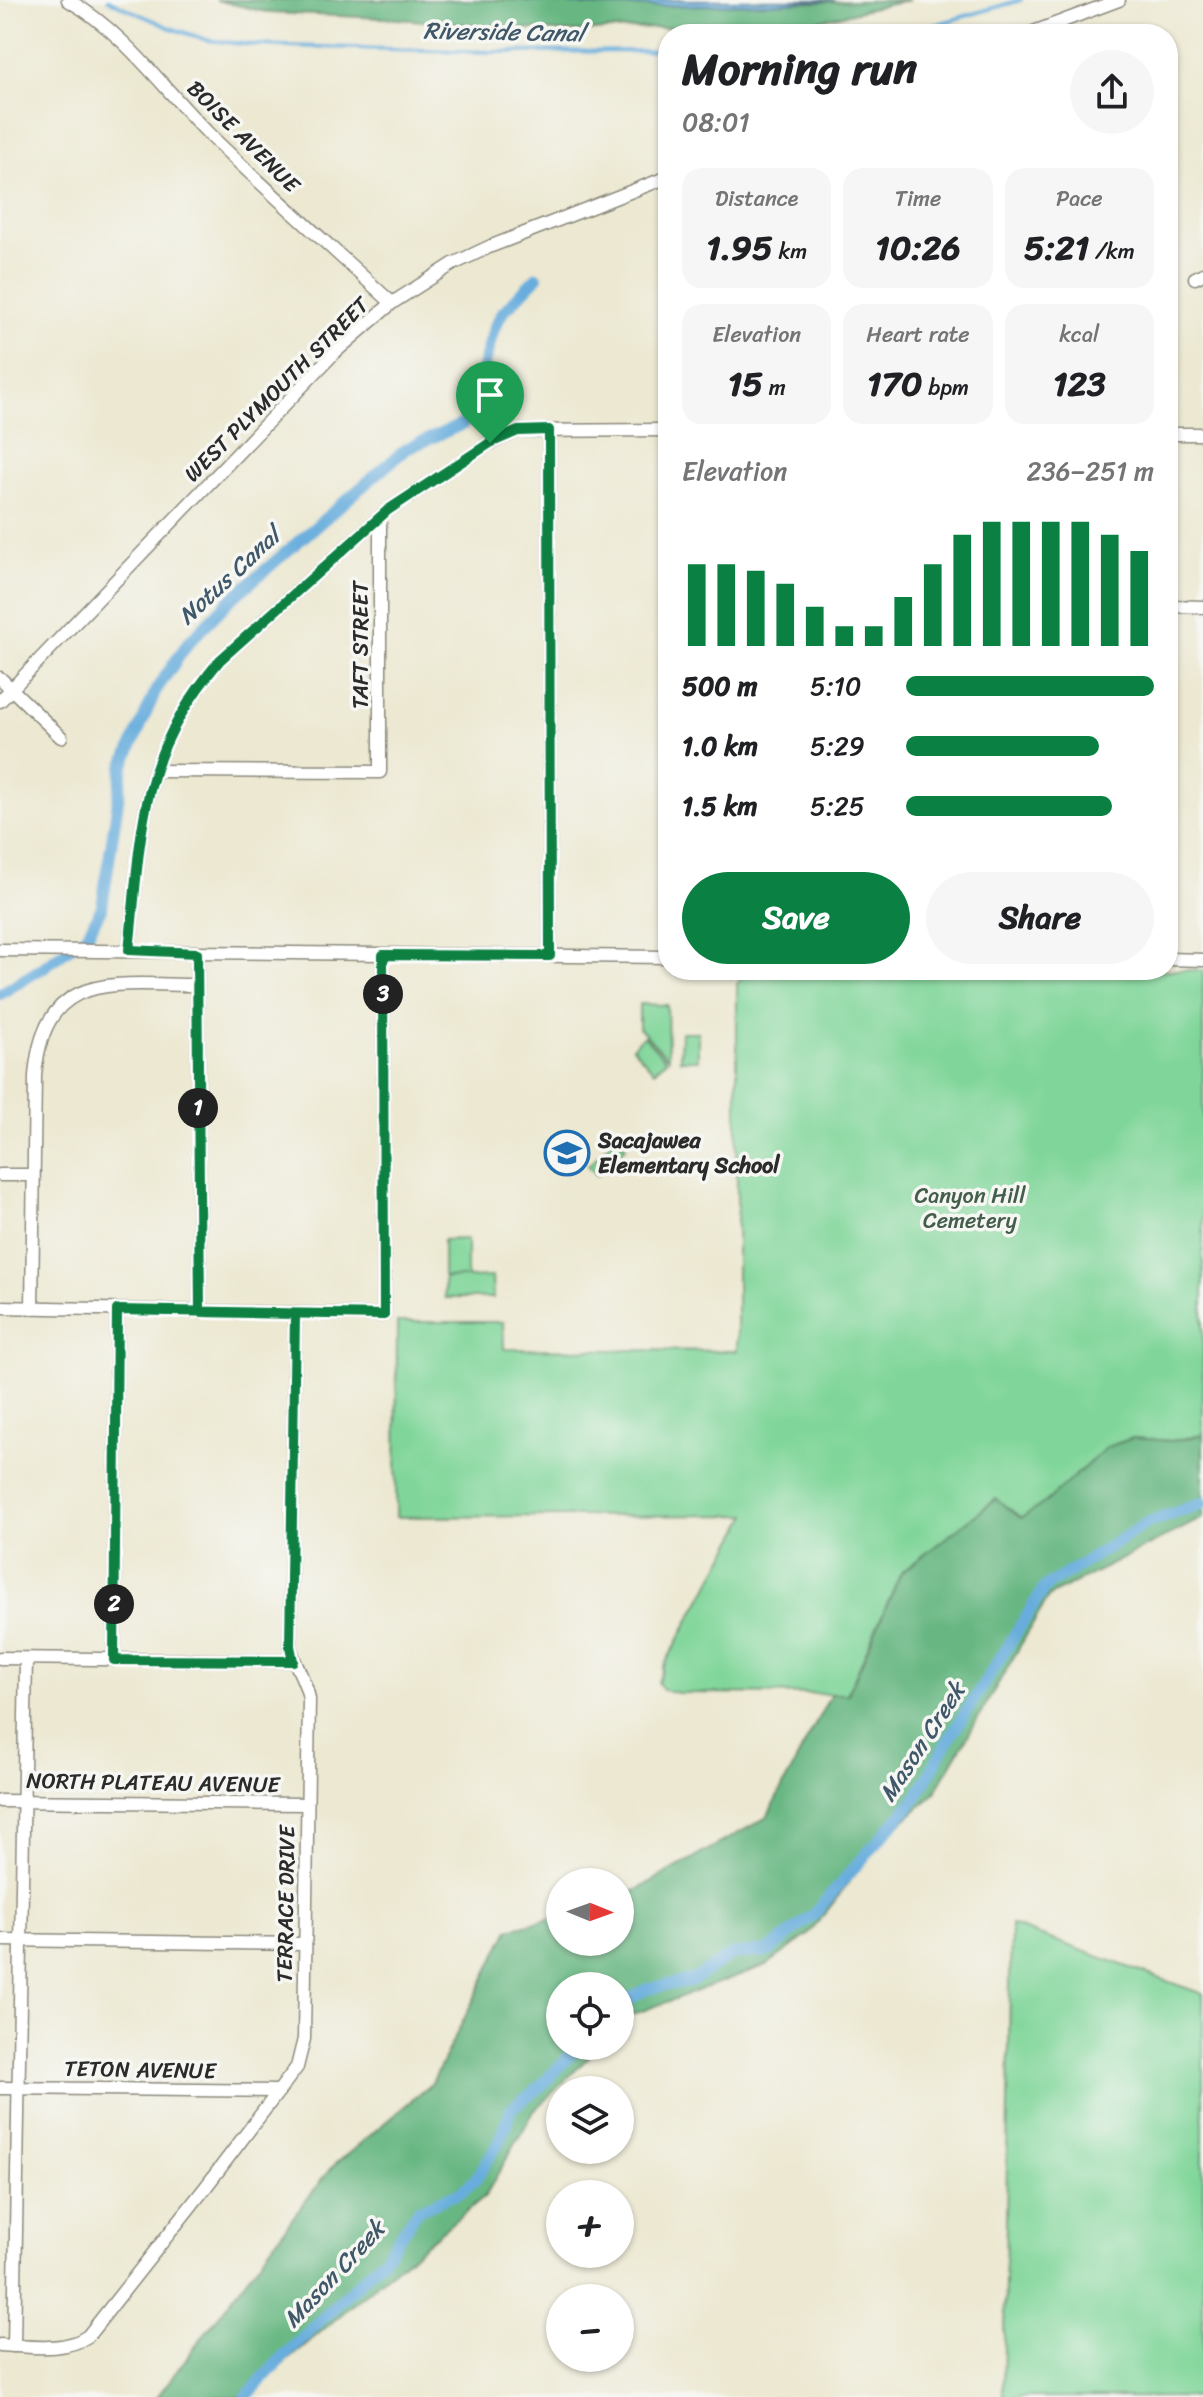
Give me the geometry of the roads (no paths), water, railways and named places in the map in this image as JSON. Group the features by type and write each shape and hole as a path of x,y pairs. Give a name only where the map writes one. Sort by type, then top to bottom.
{"street":[{"name":"BOISE AVENUE","path":"68,0 115,35 211,136 392,303"},
{"path":"1055,24 1119,0"},
{"name":"WEST PLYMOUTH STREET","path":"0,701 334,353 392,303 424,280 489,247 658,181"},
{"path":"549,430 550,956"},
{"path":"129,950 142,830 156,771 198,686 220,660 380,517 490,443 518,431 658,430"},
{"path":"1178,434 1203,434"},
{"name":"TAFT STREET","path":"156,771 380,772 380,517"},
{"path":"1178,606 1203,607"},
{"path":"0,678 61,737"},
{"path":"0,950 658,957"},
{"path":"197,953 200,1312"},
{"path":"0,1307 384,1315 383,955"},
{"path":"1178,959 1203,960"},
{"path":"32,1308 37,1050 51,1016 66,1000 100,985 197,985"},
{"path":"0,1175 33,1175"},
{"path":"114,1660 117,1310"},
{"name":"TERRACE DRIVE","path":"0,2345 67,2346 88,2336 297,2067 304,2039 309,1699 307,1684 293,1661 290,1646 295,1314"},
{"path":"0,1658 293,1661"},
{"path":"14,2346 26,1659"},
{"name":"NORTH PLATEAU AVENUE","path":"0,1801 306,1804"},
{"path":"0,1940 305,1944"},
{"name":"TETON AVENUE","path":"0,2088 279,2091"}],"water":[{"path":"522,0 835,0 602,7"}],"waterway":[{"name":"Riverside Canal","path":"108,0 168,27 207,40 253,45 492,52 658,51"},
{"name":"Riverside Canal","path":"938,24 1021,0"},
{"name":"Notus Canal","path":"0,994 87,935 102,907 123,767 156,690 188,643 228,602 406,449 463,424 470,415 494,328 503,312 537,277"},
{"name":"Mason Creek","path":"634,1996 647,1989 693,1980 731,1955 769,1951 813,1915 916,1798 949,1739 1045,1587 1147,1523 1203,1503"},
{"name":"Mason Creek","path":"246,2397 384,2258 419,2209 461,2192 475,2180 501,2139 511,2109 538,2089 566,2060"}],"place":[{"name":"Sacajawea Elementary School","path":"567,1153"}],"park label":[{"name":"Canyon Hill Cemetery","path":"970,1208"}]}
